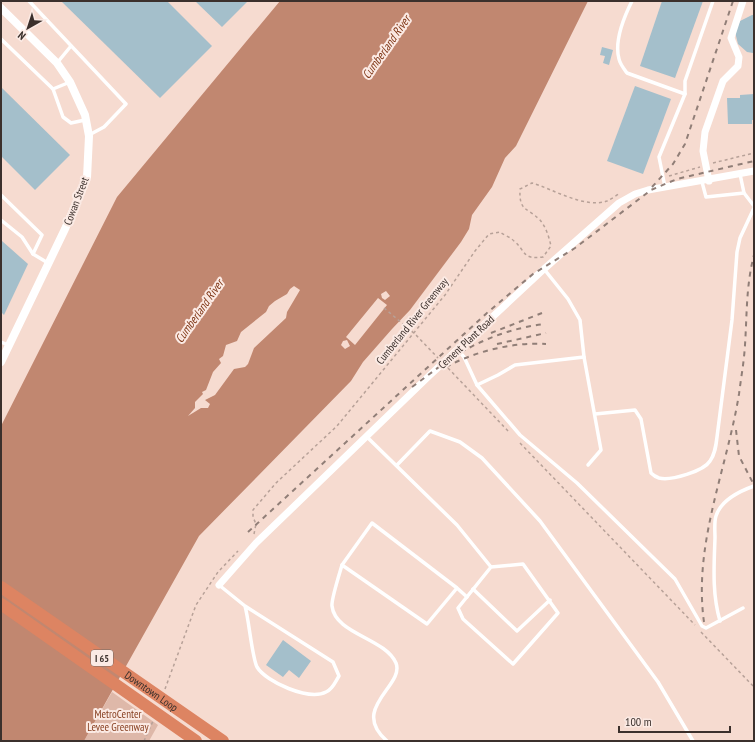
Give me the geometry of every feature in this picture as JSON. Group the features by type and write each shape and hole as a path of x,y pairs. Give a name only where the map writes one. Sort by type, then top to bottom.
{"highway":[{"name":"Downtown Loop","path":"1,587 223,741"},
{"name":"Downtown Loop","path":"1,604 196,740"}],"street":[{"path":"705,181 703,151 705,132 723,81 738,66 740,57 731,38 743,1"},
{"name":"Cowan Street","path":"1,8 57,63 70,82 86,120 88,136 87,178 49,264 1,362"},
{"name":"Cement Plant Road","path":"219,585 256,543 458,350 544,269 619,203 635,194 754,171"}],"lane":[{"path":"29,1 126,104 104,127 88,136"},
{"path":"632,1 624,16 618,44 619,59 627,73 685,94"},
{"path":"666,188 659,157 685,94 685,81 713,1"},
{"path":"1,39 53,90 63,117 70,123 86,120"},
{"path":"57,63 71,46"},
{"path":"53,90 70,82"},
{"path":"595,414 635,410 641,419 651,473 658,478 672,478 695,472 710,462 714,454 717,437 732,320 737,252 740,238 754,207 744,193 740,174"},
{"path":"705,181 706,197 744,193"},
{"path":"1,195 42,235 33,254"},
{"path":"1,220 3,220 22,237 33,254 49,264"},
{"path":"544,269 568,299 580,320 584,357 601,450 588,465"},
{"path":"1,342 9,345"},
{"path":"458,350 477,385 520,435 577,483 675,579 702,626 706,628 743,608"},
{"path":"477,385 515,365 584,357"},
{"path":"397,465 430,431 460,442 482,458 540,521 658,682 694,741"},
{"path":"367,437 457,525 491,567"},
{"path":"720,621 715,605 714,575 716,516 722,505 740,492 754,486"},
{"path":"387,741 376,727 373,719 374,710 396,672 396,664 384,650 341,622 334,614 331,604 342,565 372,523 467,597"},
{"path":"523,564 558,613 512,664 463,619 458,608 491,567 523,564"},
{"path":"342,565 427,624 457,588"},
{"path":"219,585 246,606 333,662 339,676 333,687 325,693 305,694 287,688 269,679 257,667 246,606"},
{"path":"473,589 517,631 550,600"}],"path":[{"path":"663,179 682,171 754,153"},
{"name":"Cumberland River Greenway","path":"253,536 256,531 253,510 276,483 338,426 445,295 475,251 489,234 500,232 515,242 522,253 534,258 543,257 551,246 549,236 540,220 525,210 520,201 520,189 532,183 552,189 580,202 606,202 625,191"},
{"path":"384,308 415,334 442,362"},
{"path":"448,368 513,436"},
{"path":"519,442 754,687"},
{"path":"164,692 196,605 218,572 243,547"},
{"path":"144,741 153,720"}],"green space":[{"name":"MetroCenter Levee Greenway","path":"112,692 158,725 149,741 84,741"}],"water":[{"name":"Cumberland River","path":"280,1 588,1 516,146 505,158 492,187 472,215 469,229 461,242 410,310 363,362 351,381 199,536 84,741 1,741 1,426 117,197","holes":["294,286 300,290 287,312 286,318 254,348 248,364 245,367 234,369 215,395 205,400 210,404 208,408 201,408 188,416 195,408 195,402 203,394 202,392 206,390 213,372 221,363 219,359 223,356 226,345 237,341 241,332 266,312 269,306 275,301 287,294","386,291 390,296 385,300 382,298 381,294","378,298 387,305 355,345 346,337","347,340 350,346 345,349 341,345 343,341"]}],"building":[{"path":"61,1 167,1 212,46 160,98"},
{"path":"195,1 248,1 222,27"},
{"path":"662,1 703,1 675,78 640,66"},
{"path":"754,15 753,53 747,52 738,44 735,32 740,21"},
{"path":"602,47 613,50 609,65 603,63 605,56 600,55"},
{"path":"635,86 671,99 643,174 607,161"},
{"path":"1,87 70,155 35,190 1,156"},
{"path":"754,94 754,120 752,120 752,124 728,124 727,98 740,98 740,95"},
{"path":"2,241 28,264 4,315 1,312"},
{"path":"283,640 311,661 299,678 289,670 283,677 266,665"}],"railway":[{"path":"652,187 673,164 685,144 733,1"},
{"path":"248,532 488,312 533,274 575,248 651,190 677,179 754,161"},
{"path":"704,622 702,593 703,564 707,535 734,422 739,394 745,351 748,289 754,255"},
{"path":"491,333 542,313"},
{"path":"412,387 447,361 485,340 520,328 544,324"},
{"path":"497,344 546,333"},
{"path":"446,367 470,356 508,346 521,344 546,344"},
{"path":"736,430 739,456 754,485"}]}
